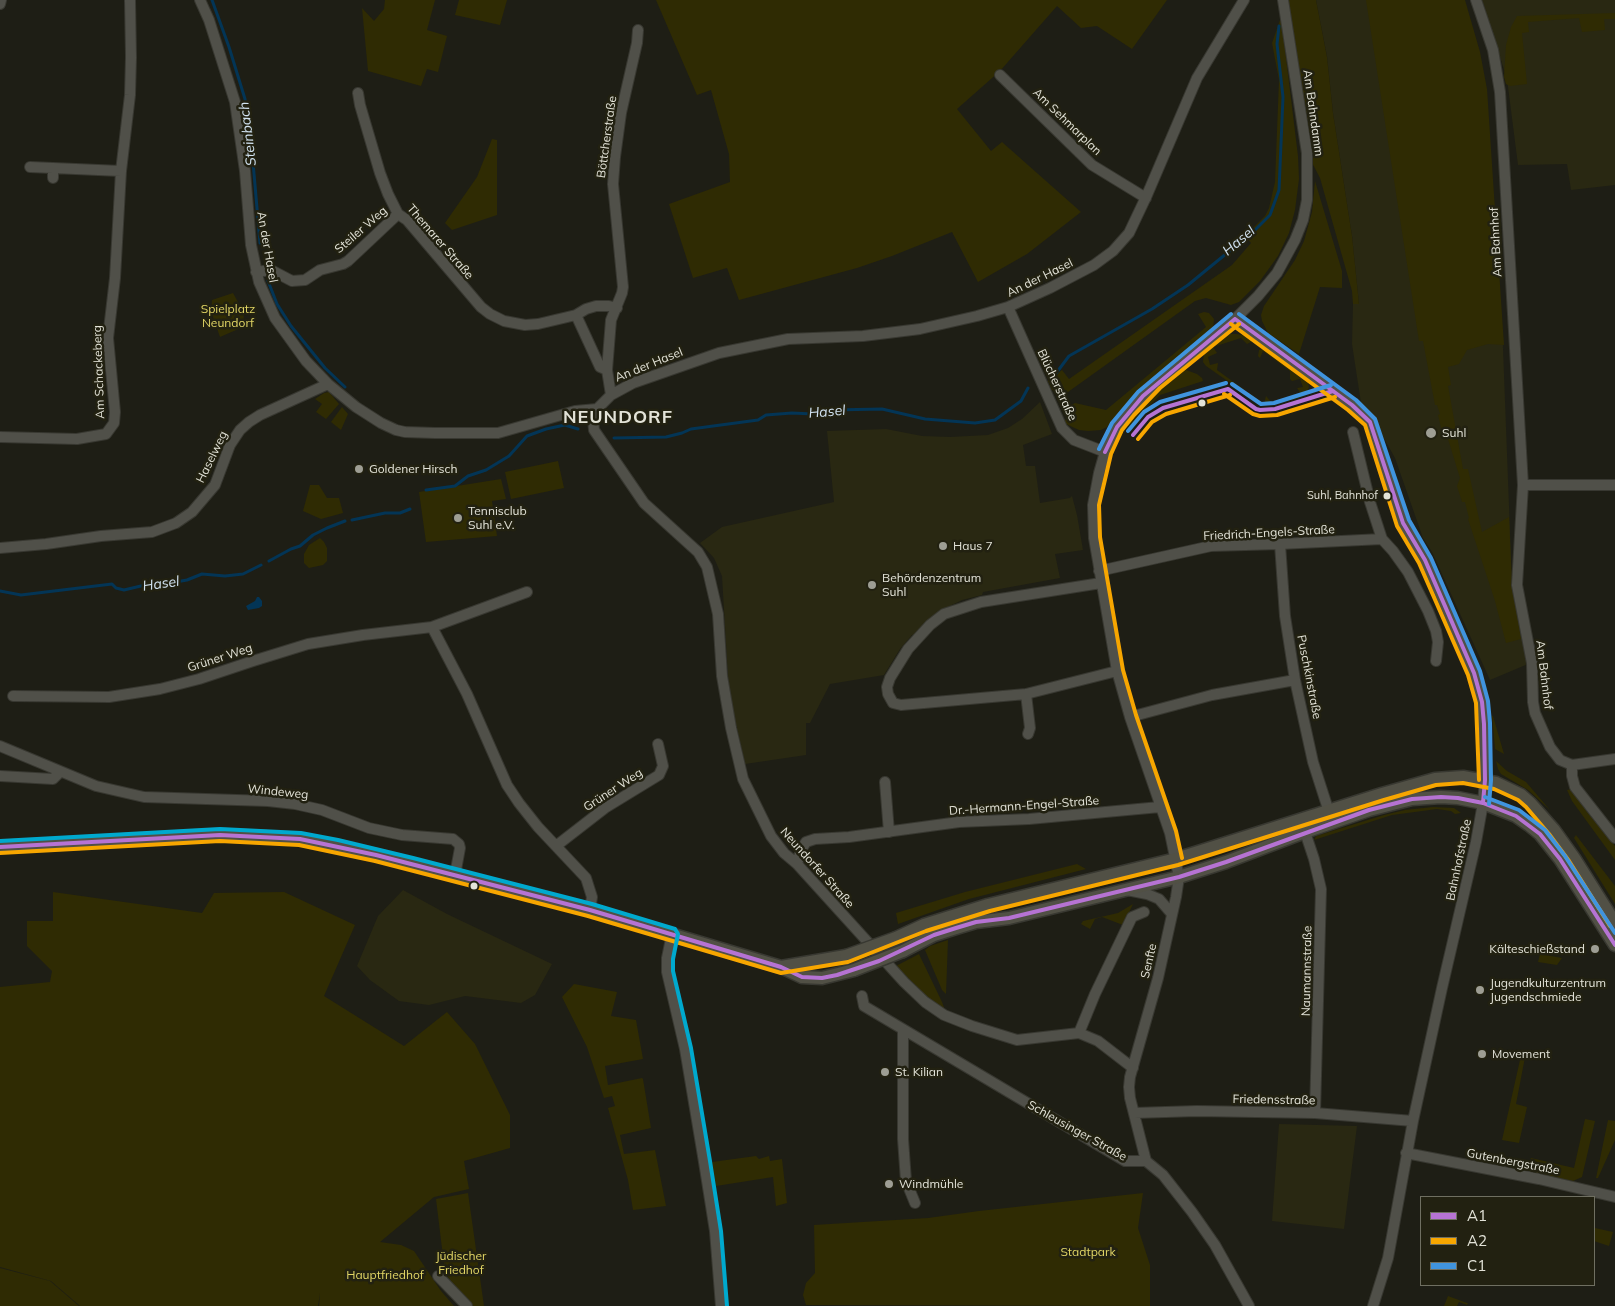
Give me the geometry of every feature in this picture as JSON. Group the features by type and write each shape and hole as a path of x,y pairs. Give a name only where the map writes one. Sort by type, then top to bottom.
{"main road":[{"path":"781,967 846,956 943,919 988,905 1176,859 1435,779 1463,777 1496,783 1521,795 1538,811 1574,858 1615,923"},
{"path":"0,847 220,835 300,839 455,875 590,910 781,967 802,977 810,978 837,975 854,970 903,951 934,935 976,922 1009,918 1179,877 1226,862 1360,813 1412,799 1441,796 1483,803 1516,816 1540,834 1560,859 1615,945"}],"street":[{"path":"0,4 1,0"},
{"name":"Am Schackeberg","path":"0,437 77,439 106,434 114,423 115,412 108,338 115,278 121,171 130,95 130,0"},
{"name":"An der Hasel","path":"200,0 209,20 235,102 245,171 250,236 256,272 263,293 275,318 306,361 328,384 365,414 405,432 435,434 498,433 575,412 597,409 611,395 633,383 719,353 788,339 863,336 920,329 1008,307 1059,284 1113,252 1129,233 1146,198 1197,78 1244,0"},
{"name":"Am Bahndamm","path":"1105,452 1117,427 1137,402 1156,383 1235,319 1258,296 1277,273 1287,257 1303,220 1307,200 1307,153 1283,0"},
{"name":"Am Bahnhof","path":"1476,0 1493,50 1500,92 1523,485 1517,585 1532,663 1535,713 1553,752 1560,760 1572,765"},
{"name":"Böttcherstraße","path":"611,395 607,370 612,320 623,286 613,184 621,113 637,43 638,30"},
{"name":"Am Sehmarplan","path":"1000,75 1092,165 1146,198"},
{"name":"Themarer Straße","path":"358,93 380,173 398,214 407,220 481,307 504,321 525,324 538,324 576,315"},
{"path":"30,167 53,173 121,171"},
{"name":"Steiler Weg","path":"256,272 271,270 292,281 306,280 320,270 342,264 348,260 398,214"},
{"path":"576,315 596,306 617,308"},
{"name":"Blücherstraße","path":"1008,307 1062,428 1074,440 1105,452"},
{"name":"Böttcherstraße","path":"576,315 600,367 607,370"},
{"name":"Bahnhofstraße","path":"1235,319 1352,405 1370,422 1403,523 1425,560 1474,673 1482,702 1485,780 1476,842 1406,1153 1388,1258 1373,1306"},
{"name":"Haselweg","path":"0,548 152,532 176,523 192,512 215,485 230,445 240,430 260,415 328,384"},
{"name":"Neundorfer Straße","path":"597,409 593,419 594,430 644,503 694,548 707,567 718,614 722,676 731,728 743,779 771,836 784,853 797,864 924,1002 944,1015 1017,1040 1079,1033"},
{"path":"1353,432 1370,502 1382,539 1408,572 1436,631 1438,642 1436,660"},
{"path":"1105,452 1093,505 1094,538 1101,583 1117,671 1176,859"},
{"path":"1523,485 1615,485"},
{"name":"Friedrich-Engels-Straße","path":"1099,571 1211,546 1382,539"},
{"name":"Puschkinstraße","path":"1280,544 1286,616 1295,680 1313,762 1329,812"},
{"path":"1101,583 980,602 944,614 914,641 890,678 887,687 888,694 893,703 901,705 1026,694 1117,671"},
{"name":"Grüner Weg","path":"13,696 109,697 160,689 199,679 308,644 432,627 527,592"},
{"path":"432,627 467,694 508,785 519,803 586,878 592,897 590,910"},
{"path":"1130,717 1212,695 1295,680"},
{"path":"1026,694 1030,728 1028,734"},
{"name":"Grüner Weg","path":"556,846 605,808 659,776 662,766 658,744"},
{"name":"Windeweg","path":"0,746 96,786 144,797 268,801 295,804 322,810 370,828 402,835 453,839 459,844 460,848 455,875"},
{"path":"1615,759 1572,765 1572,776 1576,787 1615,838"},
{"path":"0,776 53,778 60,772"},
{"path":"885,782 889,832"},
{"name":"Dr.-Hermann-Engel-Straße","path":"797,864 801,850 806,842 815,839 889,832 959,822 1029,819 1160,807"},
{"name":"Naumannstraße","path":"1304,832 1314,859 1321,889 1315,1113"},
{"name":"Senfte","path":"1146,1161 1129,1087 1158,978 1172,914 1179,877 1176,859"},
{"path":"1127,890 1147,894 1159,899 1172,914"},
{"path":"1133,1068 1098,1041 1079,1033 1095,994 1132,917 1144,912"},
{"path":"672,934 667,958 667,972 685,1049 704,1162 715,1231 721,1306"},
{"name":"Schleusinger Straße","path":"862,996 864,1006 1125,1161 1146,1161"},
{"path":"903,1030 903,1139 906,1181 915,1203"},
{"name":"Friedensstraße","path":"1134,1113 1197,1111 1315,1113 1413,1121"},
{"name":"Gutenbergstraße","path":"1406,1153 1615,1197"},
{"path":"1146,1161 1162,1176 1192,1212 1215,1245 1249,1306"},
{"path":"438,1276 467,1306"}],"shaded area":[{"path":"1316,0 1437,0 1502,322 1512,585 1528,664 1490,680 1432,552 1423,538 1395,458 1369,412 1361,403 1352,344 1353,304 1359,304 1352,236 1333,113 1327,56"},
{"path":"1482,0 1615,0 1615,185 1571,190 1567,164 1518,165 1507,79"},
{"name":"Behördenzentrum Suhl","path":"1040,402 1052,434 1023,445 1026,466 1035,466 1040,503 1070,498 1072,496 1083,550 1055,554 1060,578 983,592 982,595 962,600 946,608 912,635 900,649 884,675 830,684 810,723 806,723 806,755 745,764 729,693 722,576 714,558 700,543 722,527 834,502 827,431 886,429 922,436 988,435 1008,428 1022,419"},
{"path":"403,890 447,914 552,964 535,995 521,1003 465,996 429,1005 399,1001 370,980 357,966 378,916"},
{"path":"1279,1124 1357,1126 1344,1229 1272,1221"}],"green space":[{"path":"385,0 435,0 427,30 447,36 438,72 427,69 421,86 368,71 362,8 374,21 384,9"},
{"path":"459,0 507,0 500,25 455,15"},
{"path":"656,0 1167,0 1132,49 1097,26 1081,28 1057,6 1000,71 957,109 991,151 1002,142 1081,212 1027,254 978,282 952,232 857,268 739,300 727,268 693,278 669,204 730,182 729,154 711,90 697,95"},
{"path":"1283,0 1316,0 1327,57 1333,113 1352,236 1359,304 1353,304 1352,291 1320,178 1307,153"},
{"path":"1366,0 1465,0 1480,52 1487,89 1504,345 1488,344 1467,350 1459,364 1448,367 1451,385 1448,386 1463,469 1468,469 1482,532 1509,517 1512,585 1521,639 1506,643 1495,601 1468,519 1465,502 1462,502 1457,486 1460,478 1448,439 1444,440 1438,415 1440,414 1437,405 1435,405 1423,341 1419,341"},
{"path":"1615,13 1615,19 1604,19 1605,30 1582,32 1579,18 1528,22 1529,32 1522,33 1527,84 1510,86 1506,84 1504,77 1506,45 1511,27 1517,16"},
{"path":"1281,17 1298,156 1299,179 1295,210 1289,233 1278,256 1260,281 1239,302 1231,305 1206,298 1195,301 1068,392 1060,394 1052,390 1048,381 1062,370 1069,379 1232,265 1251,243 1245,236 1265,216 1269,208 1275,182 1279,80 1272,43"},
{"path":"492,139 497,140 497,215 452,230 445,223 477,177"},
{"path":"1315,181 1342,271 1342,288 1320,287 1299,354 1268,333 1261,315 1264,306 1295,260 1304,241 1312,212"},
{"name":"Spielplatz Neundorf","path":"233,293 244,313 243,327 220,337 211,311 212,300"},
{"path":"1209,313 1214,319 1213,329 1143,386 1107,427 1101,430 1088,431 1079,430 1066,424 1064,420 1069,419 1072,413 1066,408 1075,403 1106,410 1206,327 1198,314"},
{"path":"1228,334 1247,336 1251,342 1247,344 1241,338 1213,347 1217,353 1208,357 1210,365 1218,363 1217,370 1264,404 1266,396 1272,403 1302,395 1297,388 1303,387 1300,379 1292,381 1290,379 1290,371 1263,351 1260,358 1258,356 1259,350 1264,348 1307,378 1309,387 1306,394 1299,398 1275,404 1267,405 1259,403 1206,366 1203,362 1204,353 1220,338"},
{"path":"1186,370 1197,374 1203,381 1160,395 1128,426 1127,423 1137,410 1158,389 1178,373"},
{"path":"329,392 339,404 326,419 316,412 322,404 315,399"},
{"path":"342,407 348,414 341,430 331,422"},
{"path":"558,461 564,488 511,499 505,472"},
{"name":"Tennisclub Suhl e.V.","path":"501,479 506,499 492,501 497,536 426,542 419,492"},
{"path":"310,485 319,485 327,498 339,498 343,513 321,519 303,511"},
{"path":"320,538 327,548 327,561 323,565 309,568 304,563 304,554 309,545"},
{"path":"1493,716 1504,754 1495,749"},
{"path":"1496,761 1507,771 1526,782 1550,810 1528,790 1501,774"},
{"path":"1572,789 1587,812 1615,846 1615,860 1572,801 1567,790"},
{"path":"1433,807 1454,808 1461,813 1455,814 1451,811 1437,809 1392,815 1314,840 1316,836 1384,815 1405,810"},
{"path":"1576,835 1615,886 1615,904 1574,838"},
{"path":"1077,864 1086,869 969,899 898,924 896,913 965,892"},
{"name":"Hauptfriedhof","path":"53,892 202,913 214,893 284,892 355,925 324,996 404,1046 447,1012 475,1044 510,1115 510,1148 464,1161 469,1189 434,1197 380,1242 401,1245 414,1251 441,1291 454,1306 319,1306 320,1293 318,1306 80,1306 51,1281 0,1267 0,987 50,982 52,971 27,946 27,921 53,921"},
{"path":"1133,904 1123,925 1102,917 1095,919 1090,929 1081,924 1083,921 1118,913"},
{"path":"948,940 946,994 942,990 925,950 930,946"},
{"path":"919,954 945,1010 926,997 896,966"},
{"path":"1540,954 1562,958 1557,965 1538,962"},
{"path":"574,984 617,992 611,1016 636,1020 643,1059 605,1066 608,1085 643,1079 651,1128 620,1135 624,1154 655,1150 666,1206 633,1210 628,1180 608,1108 615,1106 612,1096 604,1098 587,1047 562,997"},
{"path":"1522,1051 1526,1052 1516,1104 1527,1107 1519,1143 1502,1140"},
{"path":"1585,1119 1595,1121 1582,1177 1573,1181 1529,1172 1528,1167 1531,1158 1574,1168"},
{"path":"1608,1120 1615,1121 1615,1140 1598,1178 1596,1178"},
{"path":"756,1156 759,1159 769,1156 770,1161 782,1159 787,1203 776,1206 773,1177 716,1186 712,1162"},
{"name":"Jüdischer Friedhof","path":"468,1193 484,1306 473,1306 458,1291 445,1273 436,1199"},
{"name":"Stadtpark","path":"1143,1193 1138,1228 1150,1265 1150,1306 806,1305 803,1295 806,1283 815,1273 814,1225 928,1218"},
{"path":"1595,1228 1613,1232 1609,1246 1595,1241"},
{"path":"0,1268 50,1281 79,1306 0,1306"},
{"path":"1448,1296 1468,1303 1467,1305 1459,1302 1457,1306 1444,1306"}],"water":[{"path":"257,597 262,601 262,606 248,610 246,606 255,601"}],"waterway":[{"name":"Steinbach","path":"212,0 245,99 260,243"},
{"name":"Hasel","path":"1054,376 1069,356 1152,309 1188,285 1254,231 1270,215 1279,190 1283,97 1277,44 1279,26"},
{"name":"Steinbach","path":"268,281 277,304 291,326 325,368 345,387"},
{"name":"Hasel","path":"614,438 666,437 691,429 758,420 766,415 813,414 832,410 882,409 925,419 975,423 995,420 1021,401 1028,388"},
{"name":"Hasel","path":"426,490 455,486 468,476 486,470 509,456 527,436 565,425 578,429"},
{"name":"Hasel","path":"352,520 385,513 400,513 410,509"},
{"name":"Hasel","path":"269,561 300,546 313,535 345,521"},
{"name":"Hasel","path":"0,591 21,595 112,584 116,588 124,590 166,580 170,583 187,580 202,574 225,576 243,574 261,565"}],"transit line":[{"name":"C1","path":"1099,449 1112,423 1138,392 1231,314"},
{"name":"C1","path":"1239,314 1356,400 1375,419 1409,520 1431,558 1480,671 1488,701 1490,723 1491,780 1489,804"},
{"name":"A1","path":"1235,319 1352,405 1370,422 1403,523 1425,560 1474,673 1482,702 1484,724 1485,780 1483,803"},
{"name":"A1","path":"1105,452 1117,427 1143,396 1235,319"},
{"name":"A2","path":"1231,324 1348,410 1365,425 1397,526 1419,563 1468,675 1476,703 1479,780"},
{"name":"A2","path":"1182,858 1176,831 1136,715 1123,670 1100,537 1099,505 1111,454 1122,430 1160,388 1239,324"},
{"name":"C1","path":"1128,431 1144,412 1160,402 1226,383"},
{"name":"C1","path":"1232,384 1261,404 1274,403 1331,385"},
{"name":"A1","path":"1228,389 1260,410 1275,409 1333,391"},
{"name":"A1","path":"1133,435 1148,417 1163,408 1228,389"},
{"name":"A2","path":"1224,394 1253,414 1260,416 1277,415 1335,397"},
{"name":"A2","path":"1138,439 1152,422 1166,414 1230,395"},
{"name":"A2","path":"0,853 220,841 299,845 375,861 588,916 781,973 848,962 926,931 990,911 1178,865 1436,785 1463,783 1494,789 1518,800 1526,807 1569,861 1610,926"},
{"name":"C1","path":"1485,797 1519,810 1545,830 1565,856 1615,933"},
{"name":"A1","path":"0,847 220,835 300,839 376,855 590,910 781,967 802,977 822,978 879,961 934,935 956,928 976,922 1009,918 1179,877 1369,810 1412,799 1458,798 1483,803 1516,816 1540,834 1560,859 1615,945"},
{"path":"0,841 220,829 301,833 413,858 592,904 675,929 678,934 673,959 673,971 691,1048 710,1161 721,1231 727,1306"}],"place":[{"name":"Suhl","path":"1431,433"},
{"name":"Goldener Hirsch","path":"359,469"},
{"name":"Suhl, Bahnhof","path":"1387,496"},
{"name":"Tennisclub Suhl e.V.","path":"458,518"},
{"name":"Haus 7","path":"943,546"},
{"name":"Behördenzentrum Suhl","path":"872,585"},
{"name":"Kälteschießstand","path":"1595,949"},
{"name":"Jugendkulturzentrum Jugendschmiede","path":"1480,990"},
{"name":"Movement","path":"1482,1054"},
{"name":"St. Kilian","path":"885,1072"},
{"name":"Windmühle","path":"889,1184"}],"district":[{"name":"NEUNDORF","path":"618,418"}]}
